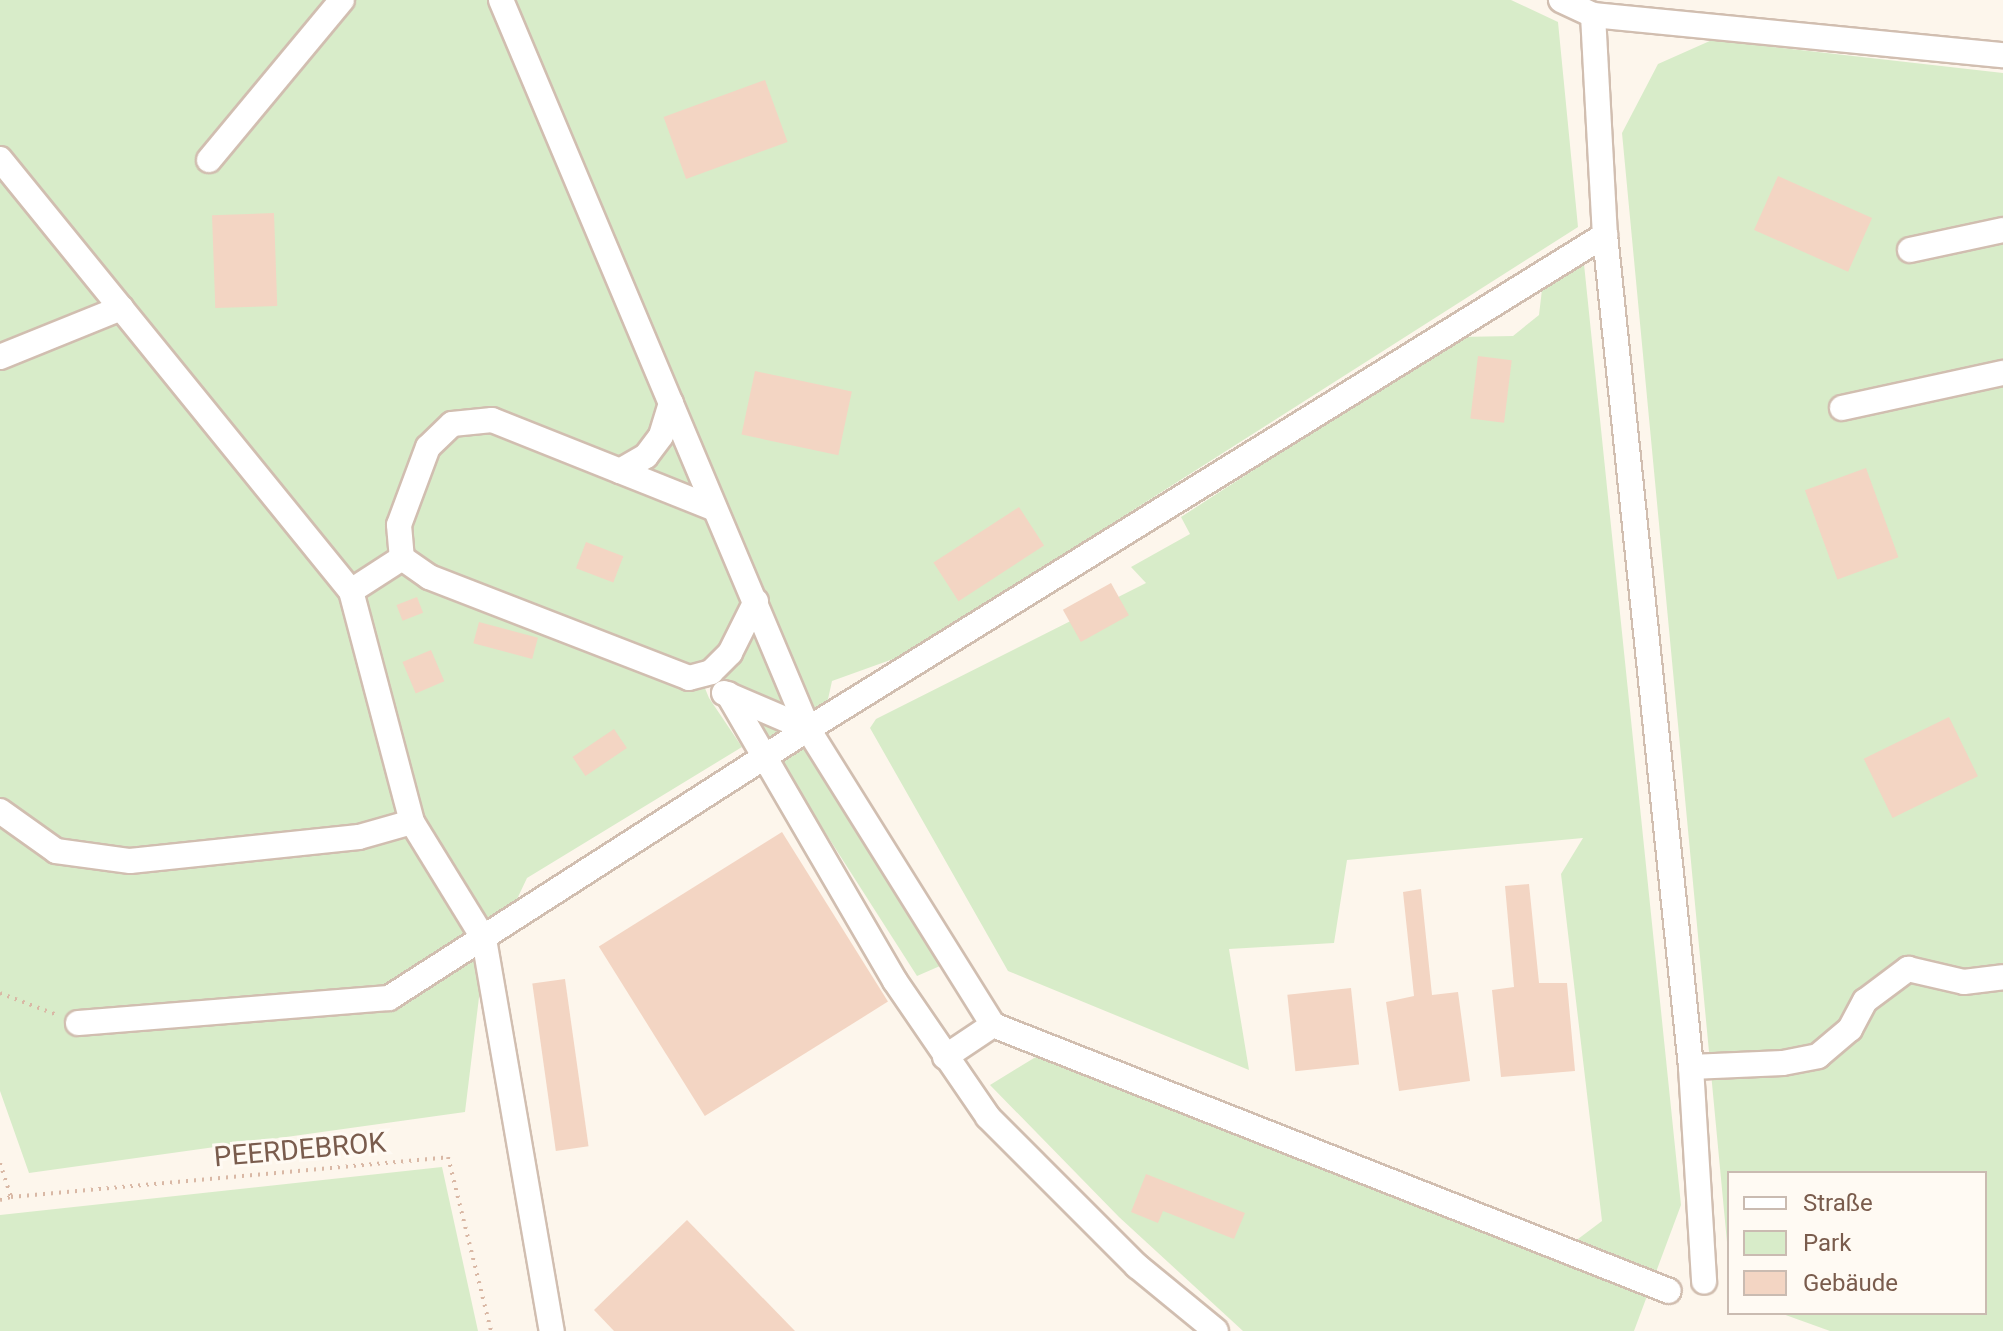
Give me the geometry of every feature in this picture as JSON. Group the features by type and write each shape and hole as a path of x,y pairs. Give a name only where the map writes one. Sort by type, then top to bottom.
{"lane":[{"path":"209,160 342,0"},
{"path":"501,0 808,729 993,1025 1669,1291"},
{"path":"1561,0 1593,15 2003,55"},
{"path":"1593,15 1605,235 1691,1067 1704,1282"},
{"path":"0,159 351,591 412,822 484,939 552,1331"},
{"path":"1910,250 2003,230"},
{"path":"78,1023 389,998 808,729 1605,235"},
{"path":"0,357 121,308"},
{"path":"1842,408 2003,373"},
{"path":"620,471 646,456 661,436 671,403"},
{"path":"715,509 492,420 452,424 428,447 399,525 402,558 429,577 689,678 808,729"},
{"path":"351,591 402,558"},
{"path":"689,678 711,672 730,653 756,601"},
{"path":"728,694 762,760 945,1057 988,1117 1137,1266 1216,1331"},
{"path":"0,811 56,851 130,861 359,837 412,822"},
{"path":"1691,1067 1783,1063 1818,1056 1850,1029 1865,1001 1908,969 1964,982 2003,977"},
{"path":"945,1057 993,1025"}],"path":[{"path":"0,993 78,1023"},
{"name":"PEERDEBROK","path":"11,1197 448,1157 491,1331"},
{"path":"0,1163 11,1197 0,1200"}],"green space":[{"path":"0,0 1511,0 1558,22 1578,227 907,654 832,681 818,745 940,966 917,976 789,776 695,664 709,698 742,747 527,878 482,973 465,1112 29,1173 0,1091"},
{"path":"1712,40 2003,73 2003,1331 1830,1331 1786,1315 1987,1315 1987,1171 1727,1171 1727,1242 1622,133 1658,64"},
{"path":"1584,264 1681,1205 1634,1331 1243,1331 1119,1217 990,1085 1039,1055 1554,1257 1602,1221 1561,874 1583,838 1347,860 1334,943 1229,949 1249,1070 1008,971 870,728 876,719 1146,583 1131,567 1190,534 1181,517 1459,337 1513,336 1539,315 1543,281"},
{"path":"442,1167 478,1331 0,1331 0,1215"}],"building":[{"path":"765,80 788,142 686,179 664,117"},
{"path":"1778,176 1872,218 1848,272 1754,230"},
{"path":"274,213 277,306 215,308 212,215"},
{"path":"1478,356 1512,360 1504,423 1470,419"},
{"path":"755,371 852,392 838,455 741,435"},
{"path":"1866,468 1898,557 1837,580 1805,490"},
{"path":"1019,507 1044,546 959,601 933,563"},
{"path":"586,542 623,556 613,582 576,568"},
{"path":"1111,583 1129,615 1081,642 1063,610"},
{"path":"417,597 423,613 403,621 396,605"},
{"path":"479,622 538,638 532,659 473,643"},
{"path":"431,650 444,681 416,693 402,662"},
{"path":"1949,717 1978,776 1893,818 1864,759"},
{"path":"614,729 627,748 585,776 573,757"},
{"path":"782,832 888,1002 705,1116 599,946"},
{"path":"1529,884 1539,983 1567,983 1575,1071 1501,1077 1492,990 1514,987 1505,886"},
{"path":"1421,889 1432,995 1458,992 1470,1081 1399,1091 1386,1002 1414,996 1403,892"},
{"path":"565,979 589,1146 556,1151 532,984"},
{"path":"1351,988 1359,1065 1295,1071 1287,995"},
{"path":"1146,1174 1245,1213 1234,1239 1163,1211 1158,1223 1131,1212"},
{"path":"687,1220 795,1331 614,1331 594,1310"}]}
